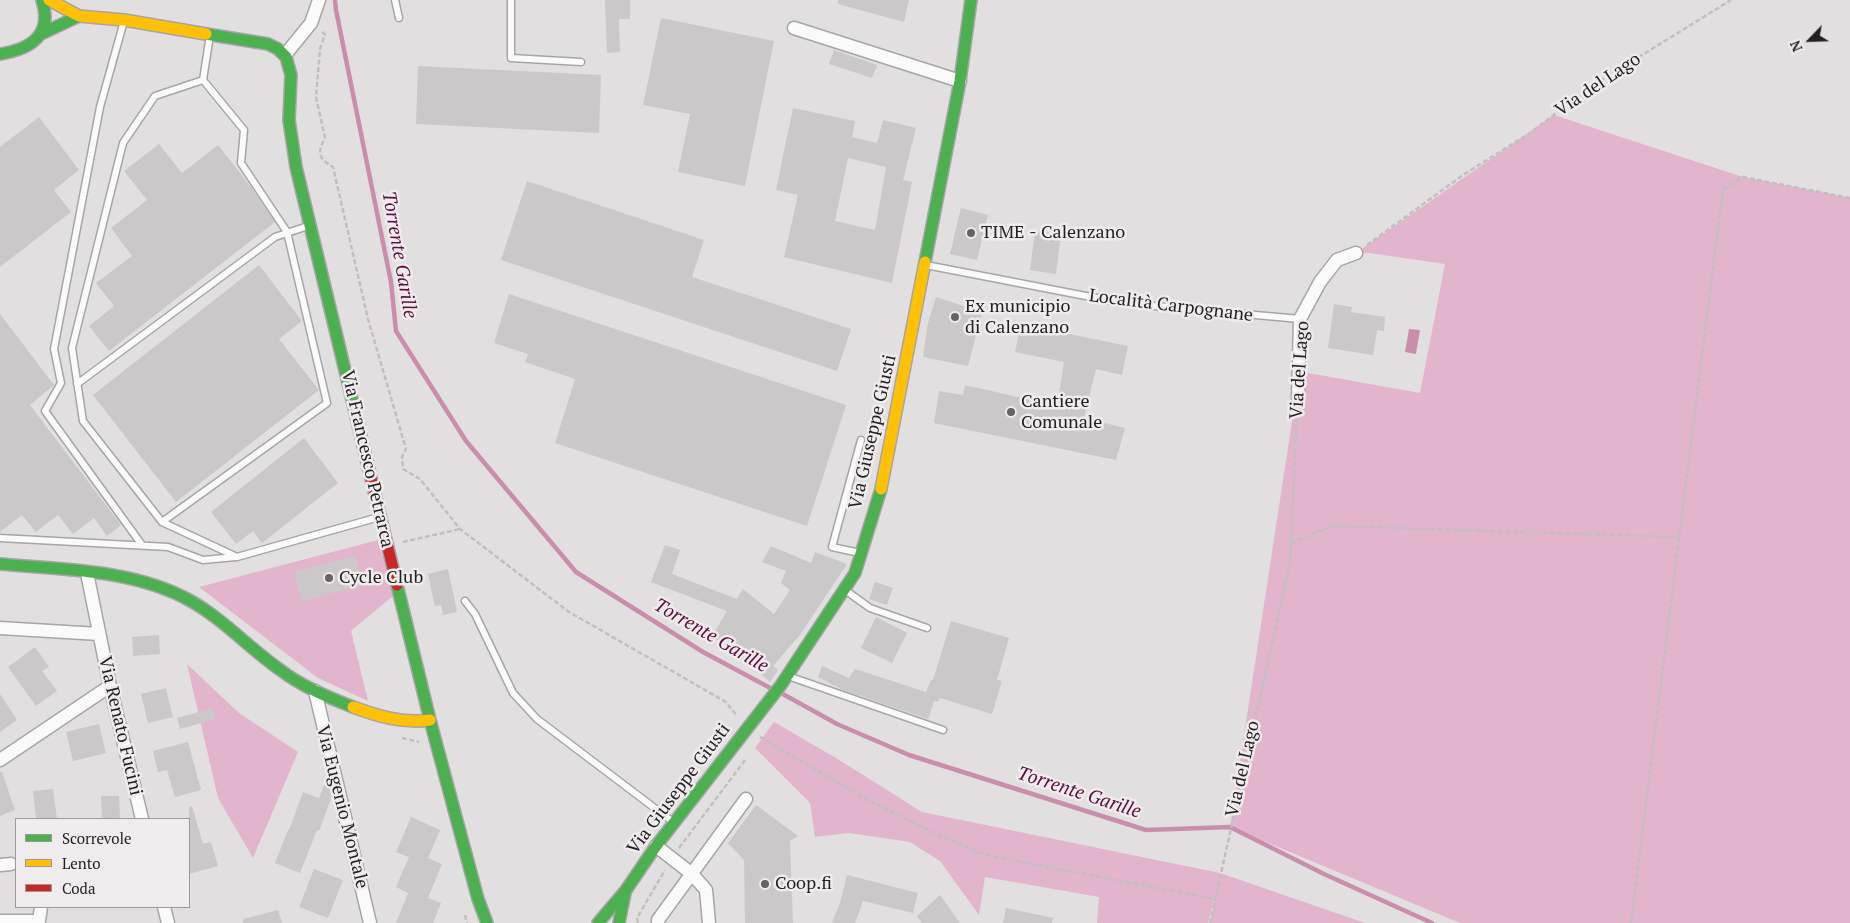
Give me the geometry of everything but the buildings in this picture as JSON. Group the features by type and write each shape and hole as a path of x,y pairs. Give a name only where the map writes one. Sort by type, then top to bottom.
{"street":[{"path":"42,0 47,16 42,34"},
{"path":"49,0 79,16 124,20 268,44 278,48 285,55 311,23 319,0"},
{"name":"Via Giuseppe Giusti","path":"598,923 626,890 656,846 784,680 855,573 884,480 960,81 971,0"},
{"path":"0,54 26,47 42,34 79,16"},
{"path":"794,28 960,81"},
{"name":"Via Francesco Petrarca","path":"285,55 289,63 290,74 289,111 292,148 430,720 478,899 487,923"},
{"name":"Via del Lago","path":"1298,400 1300,320 1320,282 1338,260 1356,253"},
{"path":"0,564 115,575 154,585 206,609 278,669 315,691 382,716 421,722 430,720"},
{"name":"Via Renato Fucini","path":"86,573 110,686 142,818"},
{"name":"Via Renato Fucini","path":"0,628 99,634"},
{"path":"0,760 110,686"},
{"name":"Via Eugenio Montale","path":"315,691 370,923"},
{"path":"658,923 658,920 746,799"},
{"path":"656,846 692,874 706,890 708,923"},
{"name":"Via Giuseppe Giusti","path":"619,923 626,890"},
{"path":"0,921 39,921 41,908"},
{"path":"164,908 168,923"}],"lane":[{"path":"395,0 399,18"},
{"path":"511,0 511,58 581,62"},
{"path":"124,20 100,107 54,349 62,383 45,411 142,545"},
{"path":"162,522 327,403 287,232 241,163 244,130 204,80 210,34"},
{"path":"204,80 155,96 123,143 72,348 83,421 162,522 237,557"},
{"path":"78,384 275,237 310,225"},
{"name":"Località Carpognane","path":"926,264 1122,303 1300,320"},
{"path":"861,440 832,547 861,553"},
{"path":"0,538 168,547 203,560 237,557 380,516"},
{"path":"844,589 870,608 927,628"},
{"path":"465,601 475,614 513,693 537,719 674,823"},
{"path":"784,680 943,730"}],"path":[{"name":"Via del Lago","path":"1356,253 1463,175 1530,133 1592,86 1731,0"},
{"path":"311,23 325,34 320,49 316,97 325,138 319,155 324,162 333,167 368,319 406,449 402,464 404,469 420,479 460,529 569,612 726,702 738,717 761,738 866,799 941,836 986,854 1215,900"},
{"path":"1631,923 1723,189 1743,178 1850,198"},
{"name":"Via del Lago","path":"1210,923 1290,563 1298,400"},
{"path":"1291,543 1332,526 1679,537"},
{"path":"387,546 460,529"},
{"path":"758,743 766,732"},
{"path":"638,923 637,918 672,858 749,756"}],"shaded area":[{"path":"1554,115 1743,177 1850,198 1850,923 1460,923 1230,827 1298,382 1303,372 1420,393 1445,264 1369,253 1356,253"},
{"path":"1409,329 1420,330 1416,354 1405,352"},
{"path":"378,540 393,596 351,631 368,701 318,678 199,587"},
{"path":"187,664 239,713 298,752 253,858 218,798"},
{"path":"774,722 922,812 1220,873 1365,923 1210,923 1216,893 1208,923 1097,923 1099,897 985,877 979,915 940,861 910,842 849,833 815,837 810,803 755,748"}],"waterway":[{"name":"Torrente Garille","path":"335,0 391,282 396,331 466,441 576,572 703,652 774,690"},
{"name":"Torrente Garille","path":"781,693 837,724 909,755 1146,830 1230,827 1324,874 1432,923"}],"traffic: fast":[{"path":"0,54 22,48 37,38 45,22 42,0"},
{"path":"925,262 960,81 971,0"},
{"path":"41,34 79,16"},
{"path":"206,34 268,44 278,49 286,57 291,75 289,120 296,167 369,470"},
{"path":"598,923 626,890 656,846 781,685 855,573 881,489"},
{"path":"0,564 97,573 144,582 167,590 189,600 213,615 296,681 353,707"},
{"path":"397,585 430,720 478,899 487,923"},
{"path":"619,923 625,893"}],"traffic: slow":[{"path":"49,0 79,16 124,20 206,34"},
{"path":"881,489 925,262"},
{"path":"353,707 391,718 410,721 430,720"}],"traffic: jam":[{"path":"369,470 397,585"}],"place":[{"name":"TIME - Calenzano","path":"971,233"},
{"name":"Ex municipio di Calenzano","path":"955,317"},
{"name":"Cantiere Comunale","path":"1011,412"},
{"name":"Cycle Club","path":"329,578"},
{"name":"Coop.fi","path":"765,884"}]}
